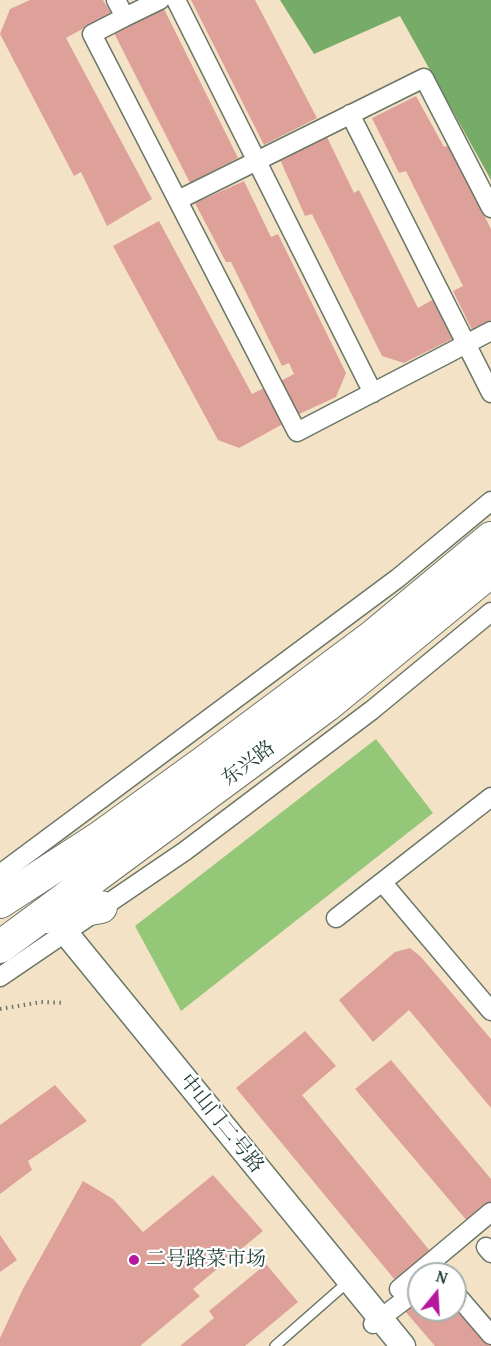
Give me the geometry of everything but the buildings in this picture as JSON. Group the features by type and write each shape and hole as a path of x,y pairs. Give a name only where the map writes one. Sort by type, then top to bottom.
{"highway":[{"name":"东兴路","path":"46,925 213,773 491,538"},
{"name":"东兴路","path":"0,902 99,838 326,706 491,571"},
{"path":"0,898 11,867"},
{"path":"46,925 101,908"}],"street":[{"path":"117,0 125,17"},
{"path":"160,0 92,34 297,432 491,332"},
{"path":"176,0 373,393"},
{"path":"178,200 424,78 491,208"},
{"path":"350,114 491,393"},
{"path":"11,867 398,578 491,501"},
{"path":"101,908 185,851 316,752 491,612"},
{"path":"336,918 491,797"},
{"path":"382,882 491,1011"},
{"path":"0,977 46,925"},
{"name":"中山门二号路","path":"46,925 346,1284 392,1346"},
{"path":"399,1289 491,1212"},
{"path":"376,1322 407,1298"},
{"path":"467,1307 491,1335"},
{"name":"中山门二号路","path":"376,1322 403,1346"}],"lane":[{"path":"274,1346 346,1284"}],"path":[{"path":"0,1009 41,1002 65,1003"}],"green space":[{"path":"280,0 491,0 491,180 400,16 314,54"},
{"path":"376,739 433,813 181,1011 135,926"}],"place":[{"name":"二号路菜市场","path":"134,1260"}]}
